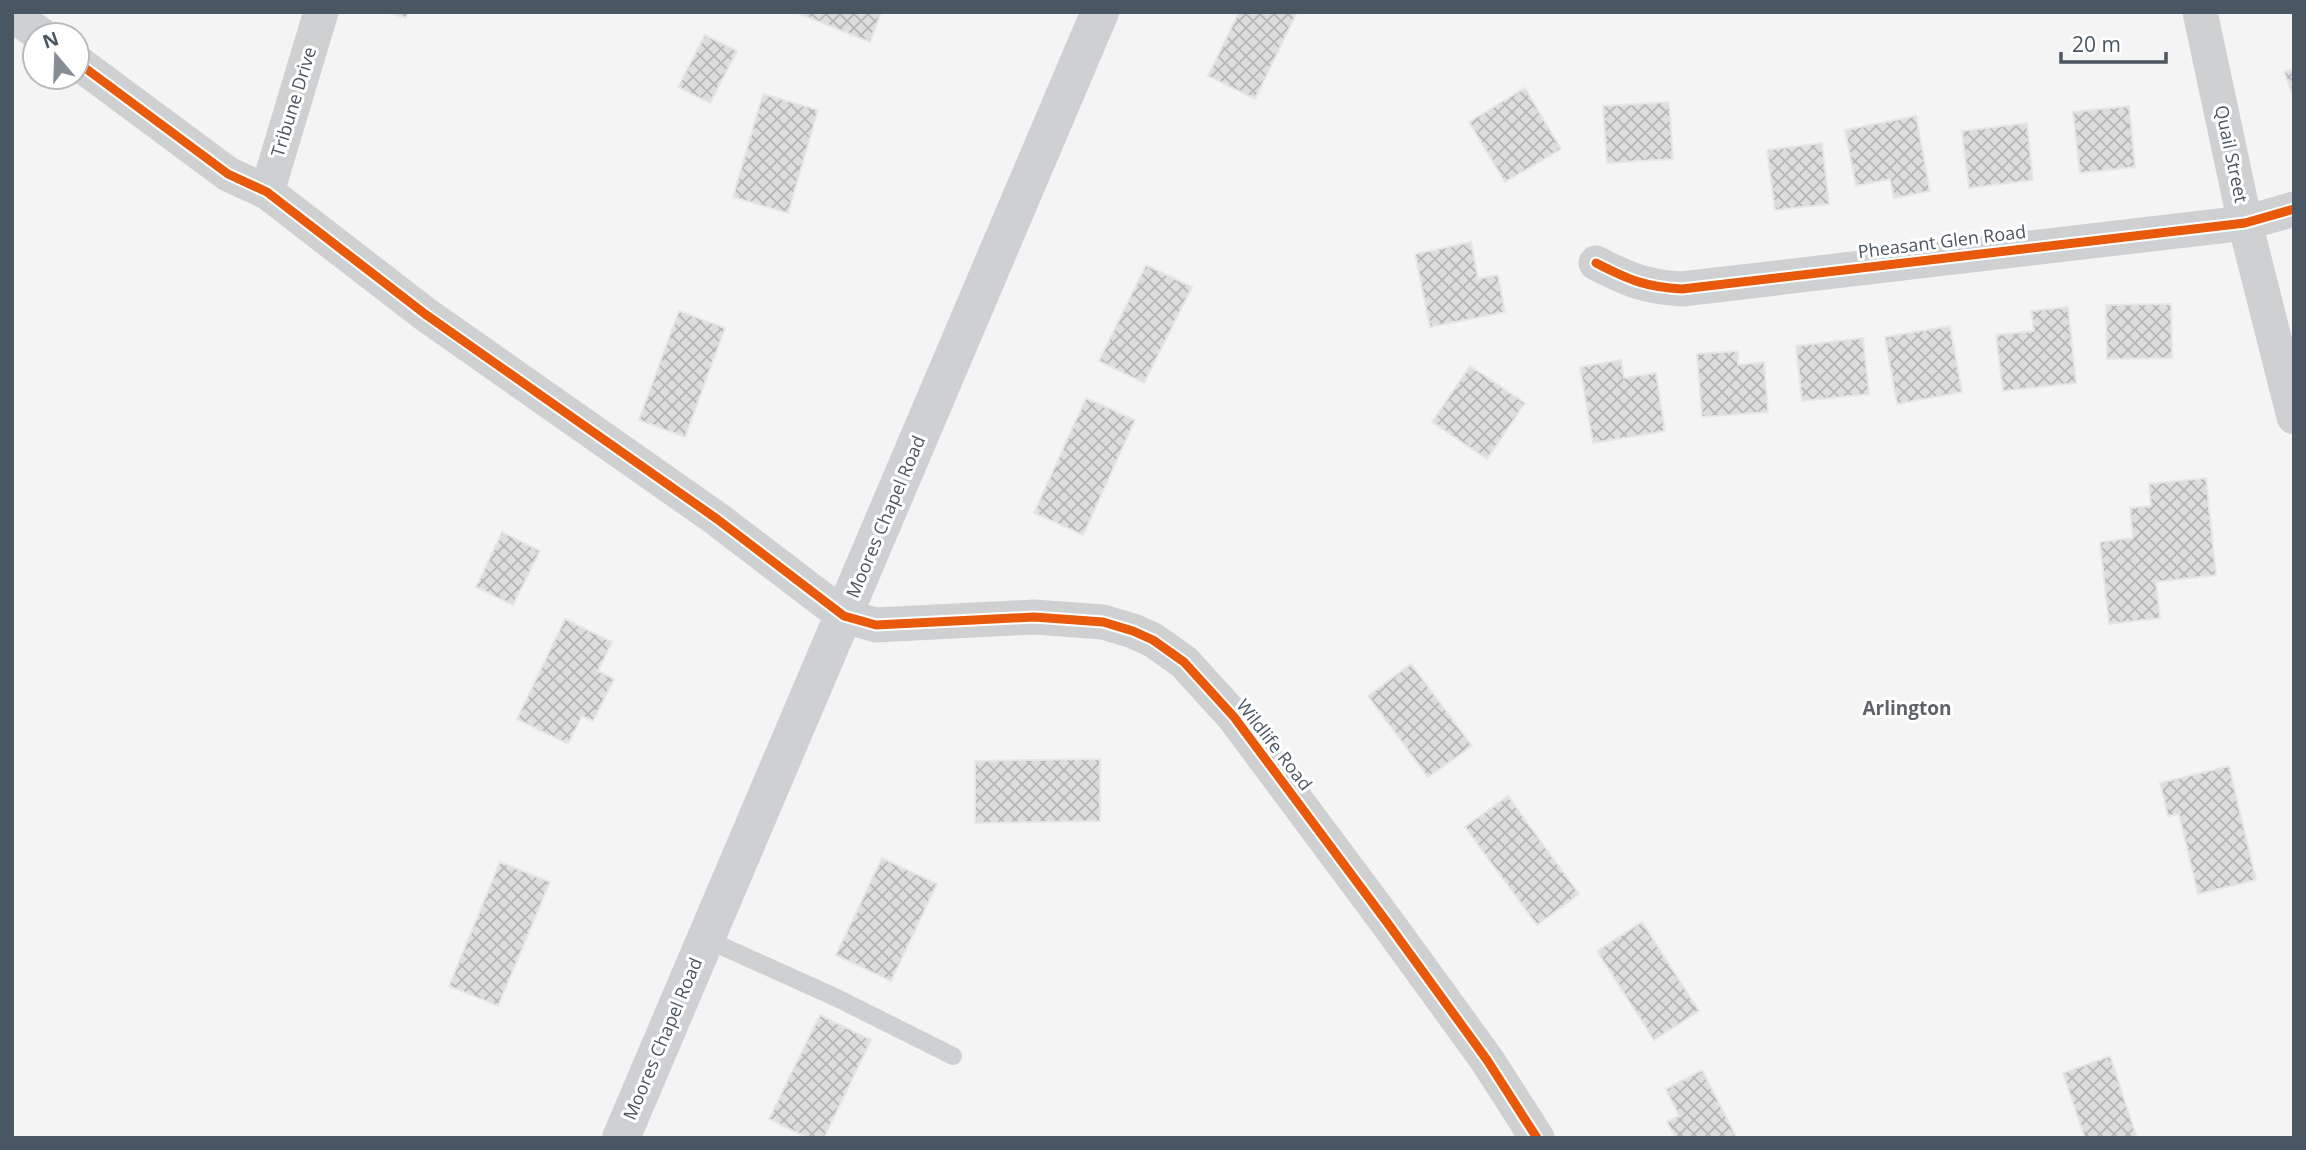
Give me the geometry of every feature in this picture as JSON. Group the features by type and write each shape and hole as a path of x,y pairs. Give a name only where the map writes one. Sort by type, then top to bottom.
{"main road":[{"name":"Moores Chapel Road","path":"621,1138 1100,12"}],"street":[{"name":"Tribune Drive","path":"267,192 321,12"},
{"name":"Quail Street","path":"2200,12 2245,223 2294,417"},
{"path":"91,72 228,174 267,192 425,314 717,519 844,616"},
{"name":"Pheasant Glen Road","path":"1597,263 1627,279 1659,287 1682,289 2245,223 2294,209"},
{"name":"Wildlife Road","path":"844,616 876,625 1034,617 1103,622 1153,640 1184,662 1234,717 1390,925 1487,1060 1537,1138"}],"lane":[{"path":"706,939 837,998 953,1056"}],"building":[{"path":"387,12 408,12 406,18"},
{"path":"795,12 881,12 870,42"},
{"path":"1239,12 1297,12 1255,99 1208,76"},
{"path":"705,35 737,51 710,103 678,87"},
{"path":"2294,68 2294,98 2284,72"},
{"path":"1525,88 1561,149 1505,182 1469,122"},
{"path":"763,94 818,110 788,213 733,197"},
{"path":"1669,102 1673,159 1607,163 1603,106"},
{"path":"2129,106 2135,167 2080,173 2073,112"},
{"path":"1916,116 1930,191 1894,198 1890,179 1856,186 1845,130"},
{"path":"2027,123 2033,180 1969,188 1962,131"},
{"path":"1822,143 1829,204 1775,210 1767,150"},
{"path":"1471,242 1478,279 1498,275 1505,312 1430,327 1415,254"},
{"path":"1146,265 1192,287 1144,383 1099,361"},
{"path":"2171,304 2172,358 2107,359 2106,305"},
{"path":"2068,307 2076,383 2003,391 1996,335 2034,331 2031,311"},
{"path":"679,311 725,328 685,437 639,420"},
{"path":"1950,326 1962,392 1897,404 1885,337"},
{"path":"1863,338 1869,394 1802,401 1796,346"},
{"path":"1738,351 1738,365 1764,362 1768,412 1702,417 1697,354"},
{"path":"1621,360 1624,378 1656,373 1665,431 1593,443 1580,367"},
{"path":"1470,366 1525,403 1487,459 1432,422"},
{"path":"1086,398 1135,420 1083,535 1034,513"},
{"path":"2206,478 2216,575 2156,582 2160,618 2109,624 2100,542 2133,538 2130,508 2151,506 2149,484"},
{"path":"502,532 540,551 513,605 476,587"},
{"path":"565,619 612,642 598,671 614,679 593,721 582,716 568,744 517,719"},
{"path":"1411,664 1472,746 1428,777 1368,696"},
{"path":"1100,759 1100,821 975,823 975,761"},
{"path":"2229,766 2256,880 2198,894 2179,814 2168,816 2160,783"},
{"path":"1508,796 1579,894 1537,925 1465,827"},
{"path":"882,858 937,884 891,981 836,955"},
{"path":"500,862 550,882 498,1006 449,986"},
{"path":"1642,922 1699,1011 1654,1040 1597,951"},
{"path":"820,1015 871,1040 824,1138 808,1138 769,1119"},
{"path":"2110,1056 2137,1138 2085,1138 2063,1073"},
{"path":"1702,1070 1737,1138 1676,1138 1667,1122 1679,1116 1666,1089"}],"cycle path":[{"path":"91,72 228,174 267,192 425,314 717,519 844,616 876,625 1034,617 1103,622 1153,640 1184,662 1234,717 1389,925 1487,1060 1537,1138"},
{"path":"1596,263 1638,282 1682,289 2245,223 2294,209"}],"district":[{"name":"Arlington","path":"1907,708"}]}
